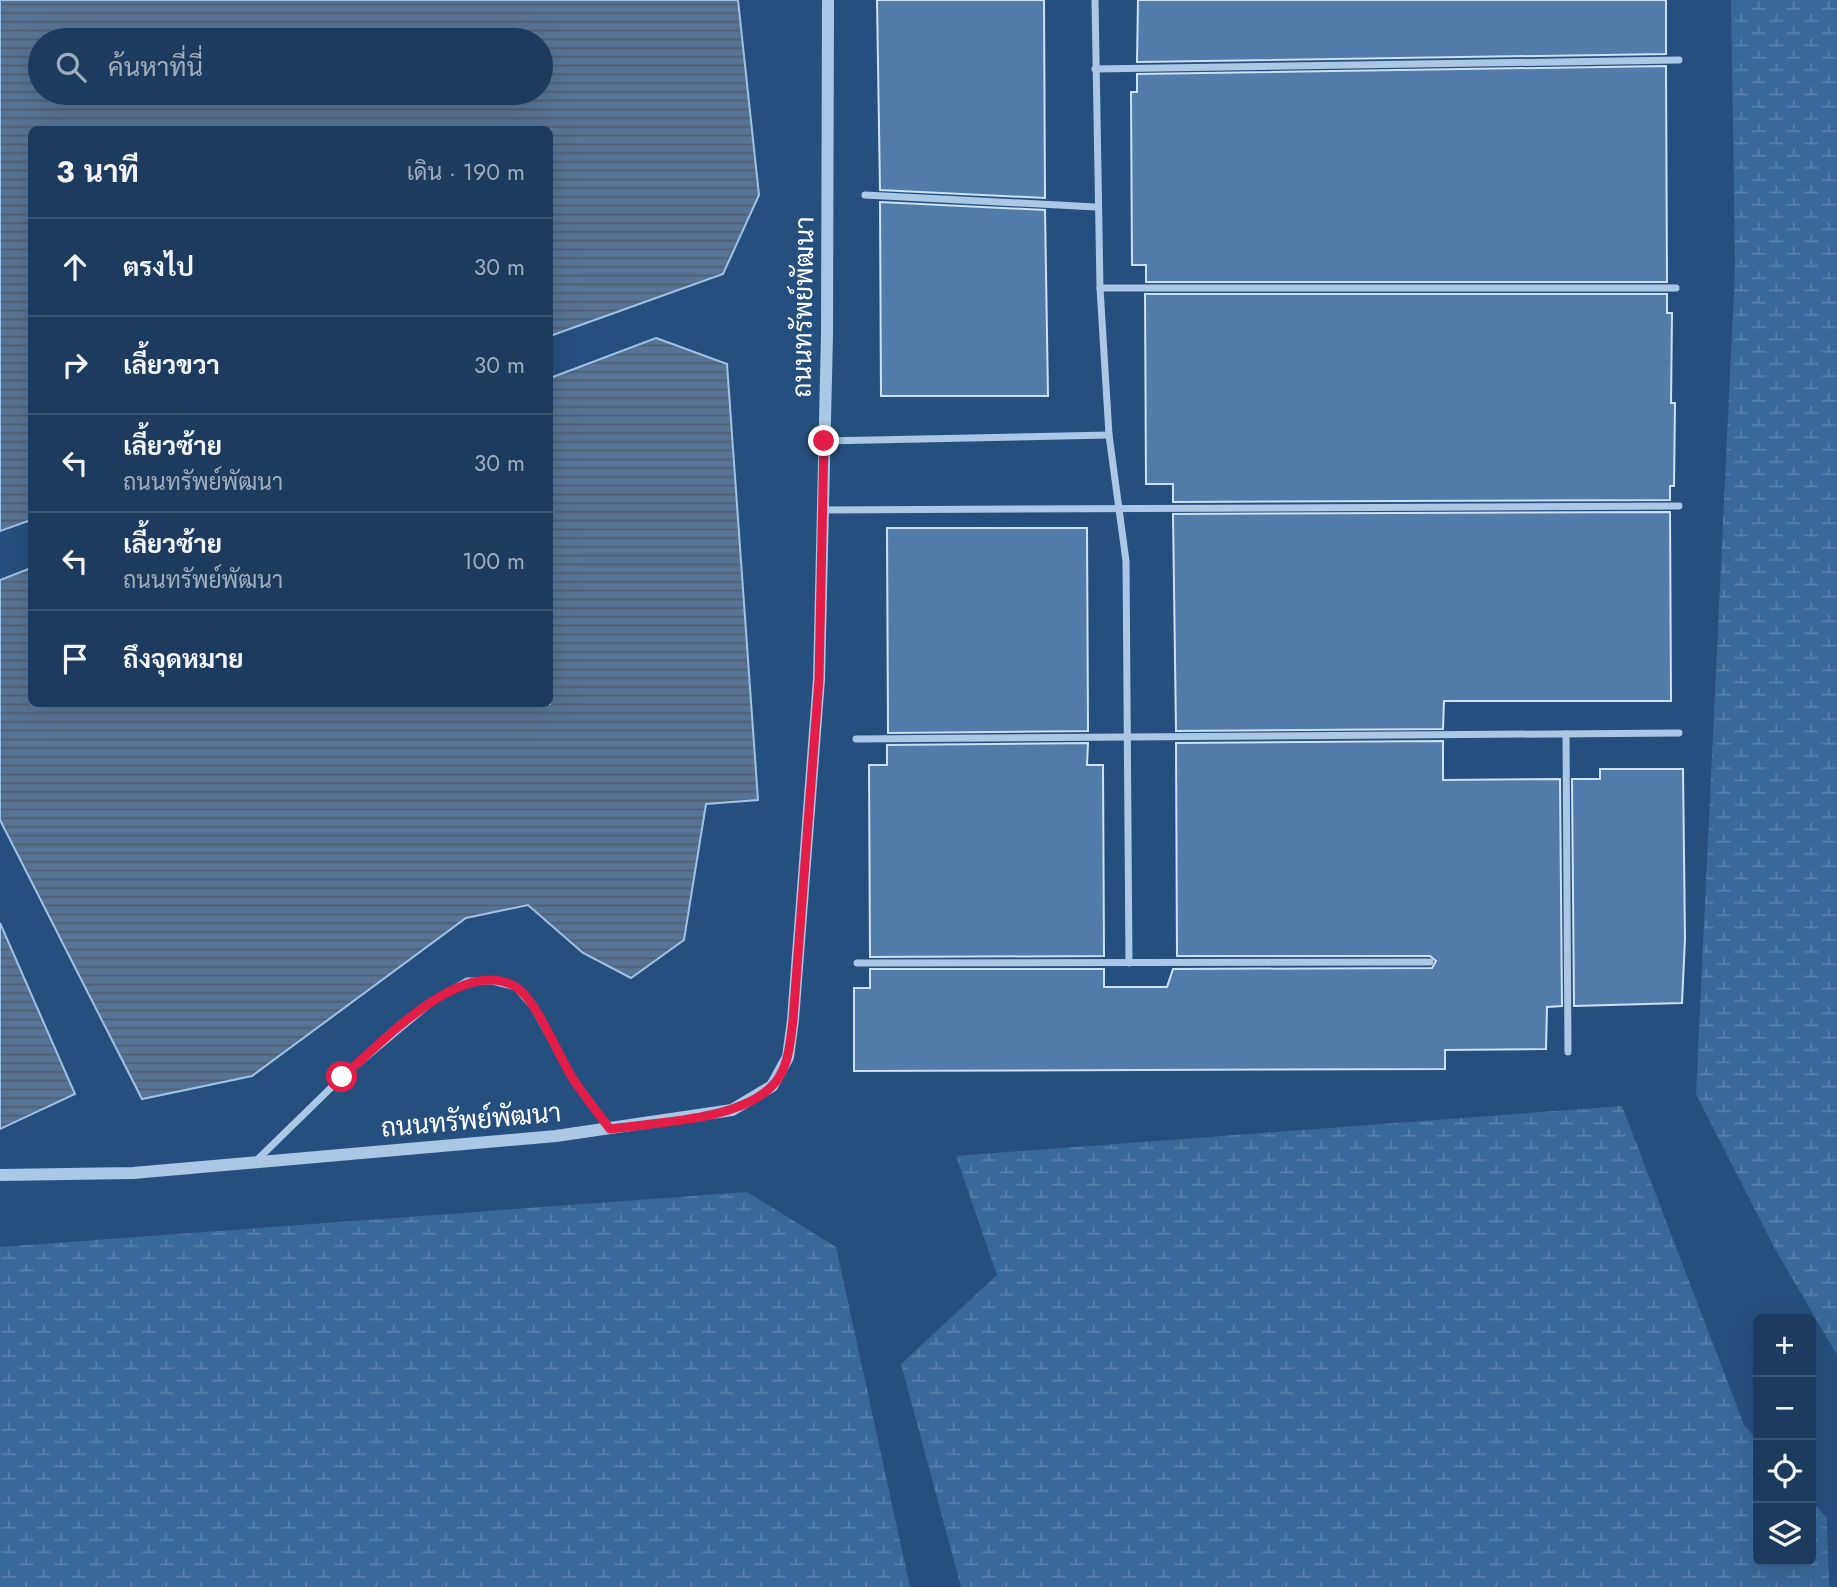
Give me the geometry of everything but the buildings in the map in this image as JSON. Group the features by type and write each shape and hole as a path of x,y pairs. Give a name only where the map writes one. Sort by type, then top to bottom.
{"street":[{"name":"ถนนทรัพย์พัฒนา","path":"0,1175 133,1173 610,1129 732,1110 772,1086 788,1057 819,679 828,0"},
{"path":"1094,0 1096,206 1100,288 1109,435 1126,561 1129,963"},
{"path":"1095,69 1679,60"},
{"path":"865,195 1096,206"},
{"path":"1100,288 1676,288"},
{"path":"824,441 1109,435"},
{"path":"823,510 1679,506"},
{"path":"856,739 1679,733"},
{"path":"1566,734 1568,1052"},
{"path":"857,963 1430,962"},
{"path":"254,1163 342,1077 434,1000 467,981 492,981 516,987 534,1009 574,1081 610,1129"}],"green space":[{"path":"1731,0 1837,0 1837,1355 1816,1319 1816,1314 1813,1314 1775,1249 1696,1094 1735,268"},
{"path":"1622,1106 1744,1425 1753,1435 1753,1566 1816,1566 1816,1506 1827,1518 1829,1587 961,1587 901,1364 997,1275 956,1156"},
{"path":"747,1192 836,1247 910,1587 0,1587 0,1247"}],"shaded area":[{"path":"0,0 738,0 759,195 723,274 553,335 553,126 28,126 28,521 0,531"},
{"path":"656,338 727,364 758,800 706,804 684,940 631,978 583,953 528,905 466,918 252,1076 142,1099 0,820 0,580 28,569 28,707 553,707 553,377"},
{"path":"0,923 75,1094 0,1129"}],"route":[{"path":"342,1077 434,1000 467,981 492,981 516,987 534,1009 574,1081 610,1129 732,1110 772,1086 788,1057 793,1020 819,679 824,441"}]}
